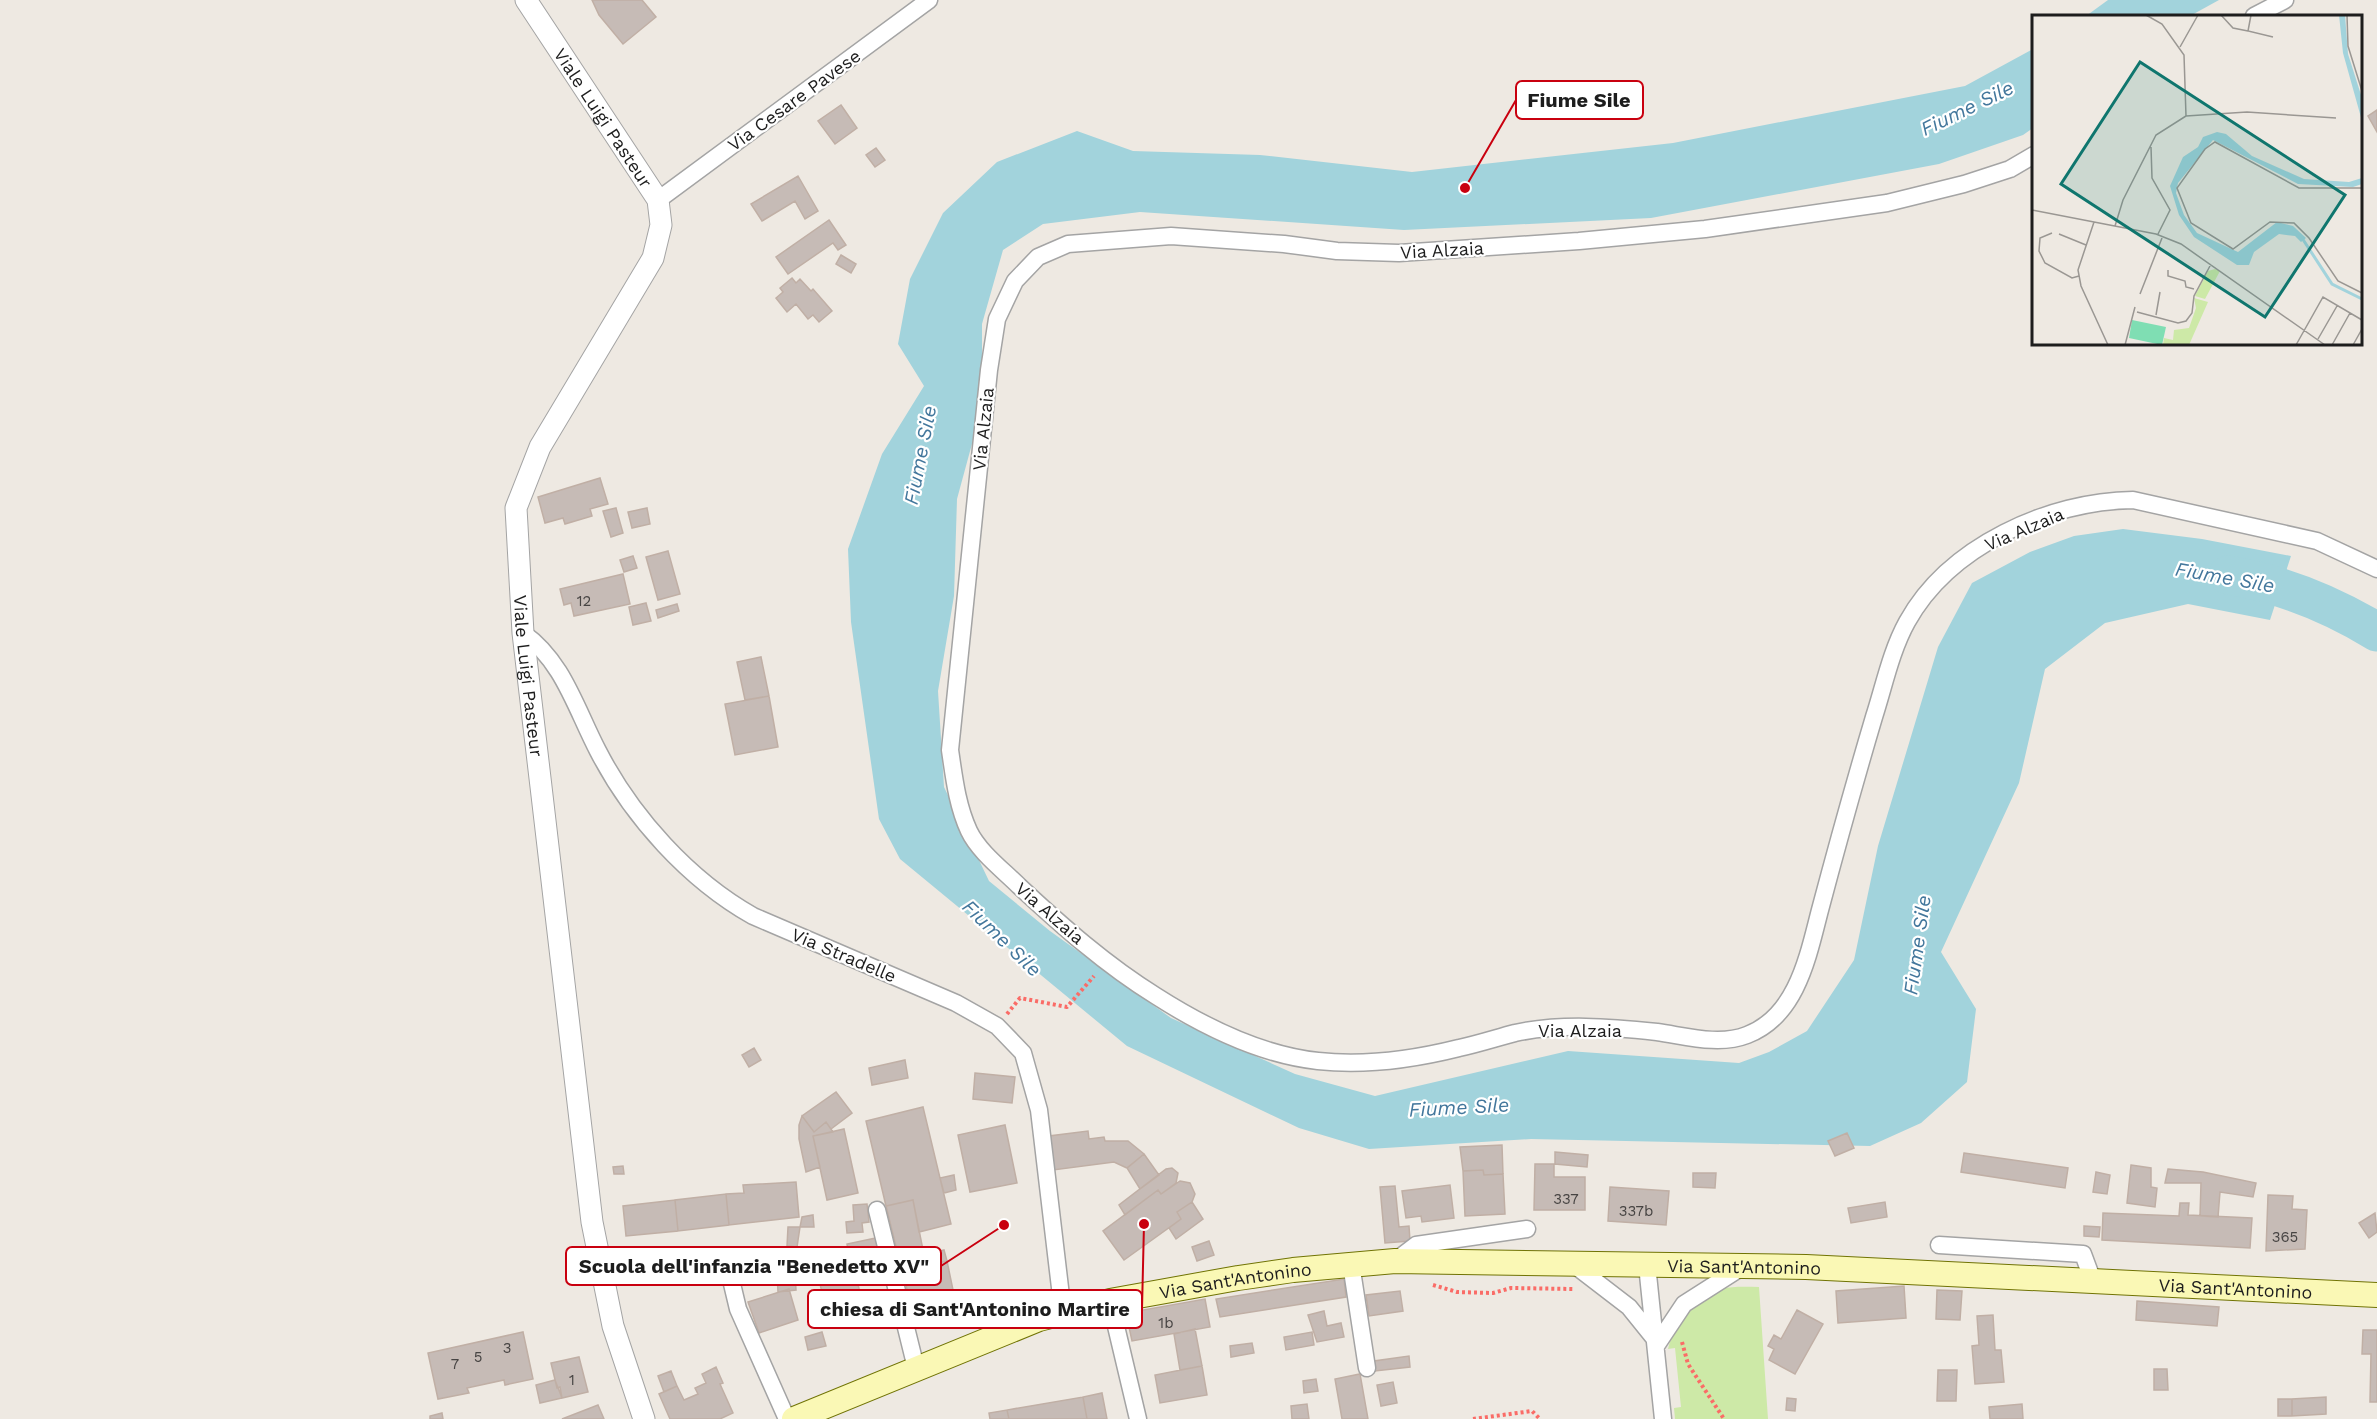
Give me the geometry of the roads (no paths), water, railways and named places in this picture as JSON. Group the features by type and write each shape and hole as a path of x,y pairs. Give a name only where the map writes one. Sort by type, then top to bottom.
{"main road":[{"name":"Via Sant'Antonino","path":"794,1419 994,1336 1063,1313 1110,1301 1282,1272 1351,1264 1395,1261 1744,1266 2377,1295"}],"street":[{"name":"Viale Luigi Pasteur","path":"526,0 658,200 661,225 653,258 540,447 516,508 523,633 592,1222 614,1326 644,1419"},
{"name":"Via Cesare Pavese","path":"658,200 929,0"},
{"path":"2256,15 2285,0"},
{"name":"Via Alzaia","path":"2032,156 2010,169 1964,184 1887,203 1705,229 1399,253 1337,251 1284,244 1171,236 1068,244 1038,257 1015,281 997,319 989,370 950,750 956,790 970,834 996,865 1053,917 1131,980 1218,1030 1271,1051 1317,1061 1368,1062 1455,1049 1549,1027 1651,1031 1722,1041 1749,1034 1791,999 1809,953 1853,787 1903,630 1927,594 1949,571 1983,545 2062,511 2108,500 2133,500 2317,541 2377,569"},
{"name":"Via Stradelle","path":"523,633 537,642 559,670 598,753 625,794 651,828 707,886 723,899 753,916 956,1003 997,1026 1023,1053 1040,1110 1063,1313"},
{"path":"877,1210 916,1368"},
{"path":"1395,1261 1416,1245 1527,1229"},
{"path":"1939,1245 2082,1254 2093,1281"},
{"path":"1351,1264 1367,1368"},
{"path":"1573,1264 1629,1307 1655,1342"},
{"path":"1647,1264 1663,1419"},
{"path":"1655,1342 1684,1304 1744,1266"},
{"path":"728,1267 738,1308 787,1419"},
{"path":"1110,1301 1138,1419"}],"water":[{"path":"2108,0 2219,0 2192,15 2087,15"},
{"path":"2032,50 2032,129 2023,135 1939,164 1651,218 1404,230 1140,212 1043,224 1003,250 982,324 982,407 957,499 954,596 938,691 944,787 989,881 1050,931 1171,1018 1295,1074 1375,1096 1568,1051 1739,1063 1769,1052 1807,1031 1854,960 1878,846 1938,647 1972,583 2030,552 2074,536 2123,529 2202,539 2291,556 2270,620 2188,604 2105,623 2045,669 2019,783 1941,952 1976,1009 1967,1082 1921,1123 1870,1146 1531,1139 1369,1149 1299,1128 1127,1046 900,859 879,819 851,622 848,549 882,454 924,386 898,344 910,279 943,213 997,162 1077,131 1133,151 1260,155 1412,172 1673,143 1965,86"}],"waterway":[{"name":"Fiume Sile","path":"2228,575 2268,584 2305,596 2377,632"}],"place":[{"name":"Fiume Sile","path":"1465,188"},
{"name":"chiesa di Sant'Antonino Martire","path":"1144,1224"},
{"name":"Scuola dell'infanzia \"Benedetto XV\"","path":"1004,1225"}]}
